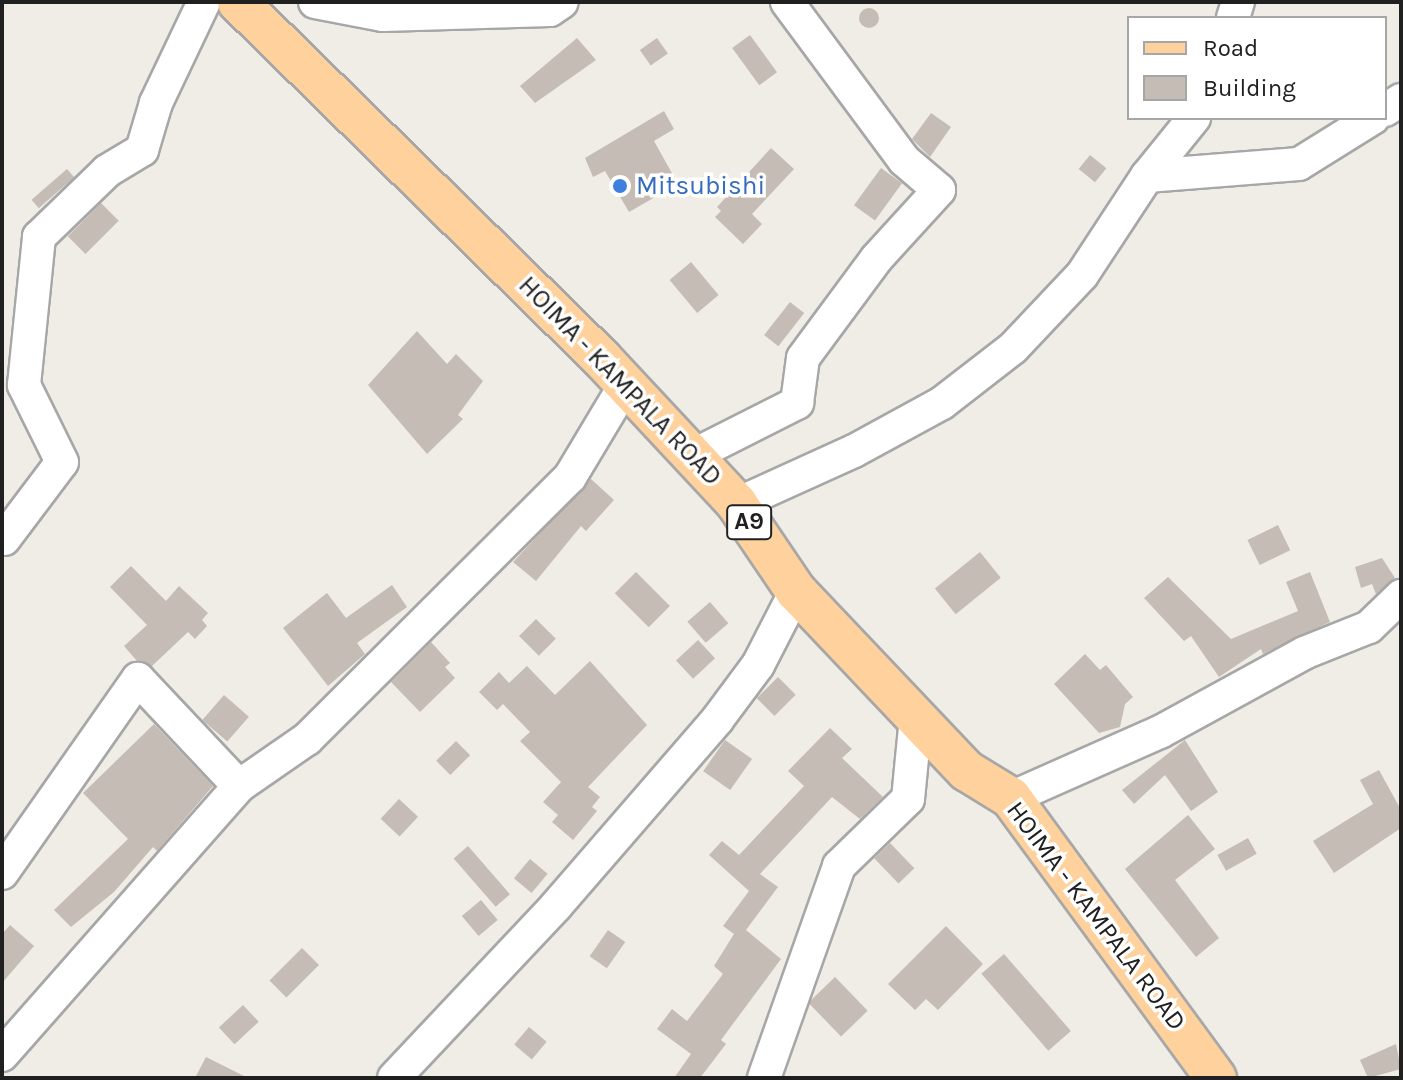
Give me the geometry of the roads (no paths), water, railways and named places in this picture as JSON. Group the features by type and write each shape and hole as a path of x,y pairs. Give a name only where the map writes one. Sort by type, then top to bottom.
{"main road":[{"name":"HOIMA - KAMPALA ROAD","path":"238,2 396,152 625,385 737,504 796,591 967,771 1011,798 1216,1078"}],"street":[{"path":"4,539 62,462 24,385 39,237 107,171 142,150 156,103 204,2"},
{"path":"315,2 383,15 550,10 562,2"},
{"path":"692,456 797,403 803,358 877,258 939,190 904,160 787,2"},
{"path":"737,504 854,451 942,403 1013,348 1082,275 1147,176 1192,120"},
{"path":"1147,176 1299,164 1370,120"},
{"path":"2,1055 239,786 307,739 570,477 625,385"},
{"path":"394,1078 556,906 717,720 758,665 796,591"},
{"path":"1011,798 1160,732 1304,653 1369,627 1401,596"},
{"path":"2,873 138,679 239,786"},
{"path":"764,1078 839,866 908,799 916,717"}],"place":[{"name":"Mitsubishi","path":"620,186"}]}
